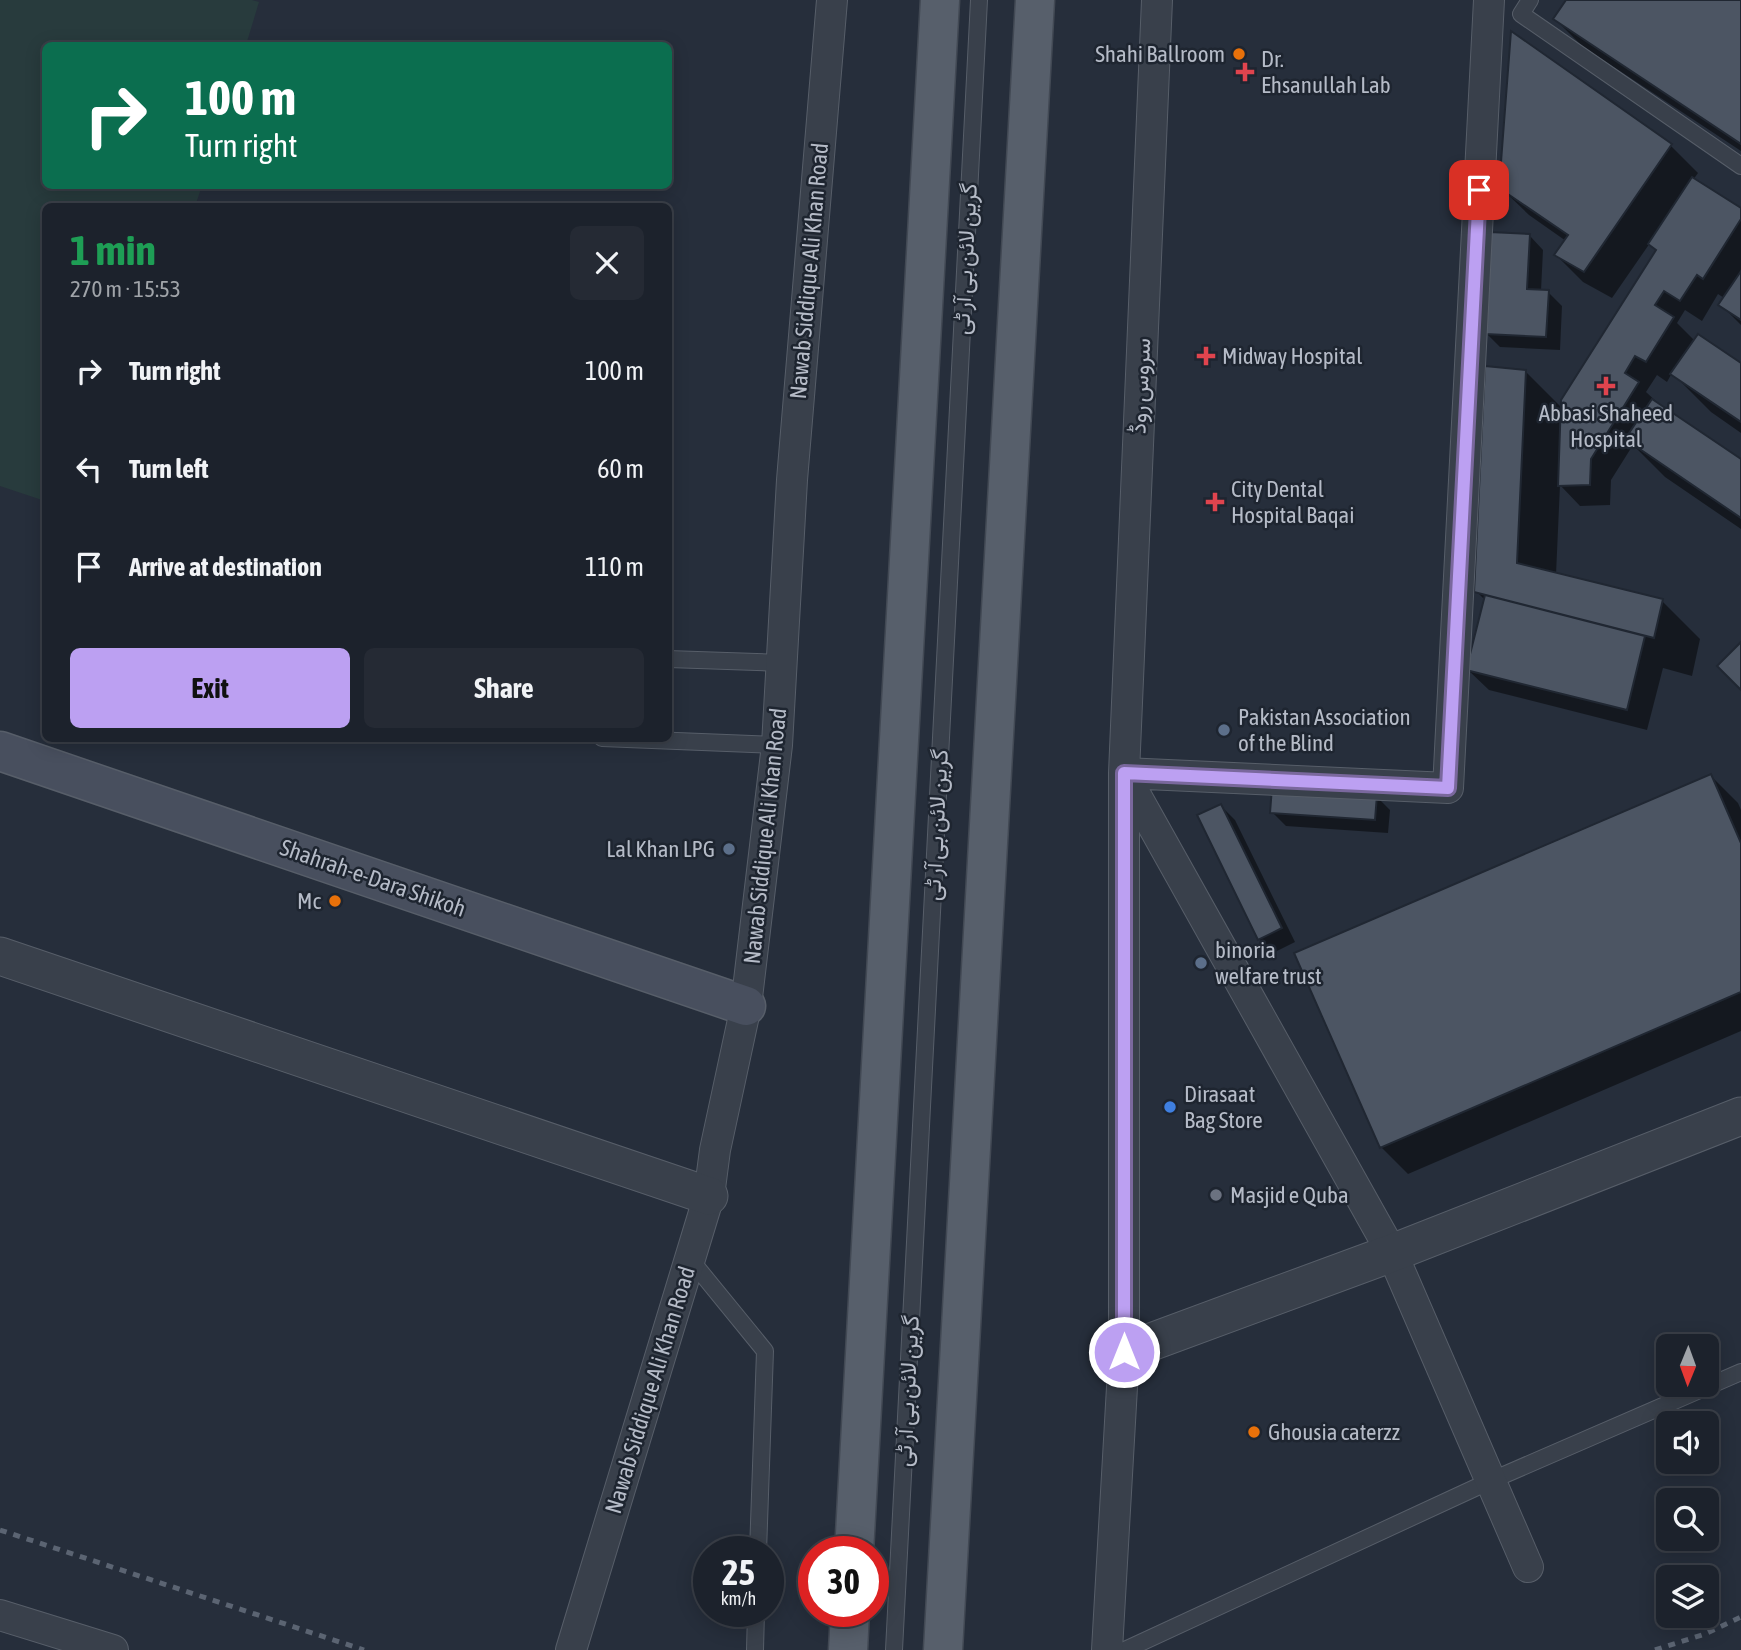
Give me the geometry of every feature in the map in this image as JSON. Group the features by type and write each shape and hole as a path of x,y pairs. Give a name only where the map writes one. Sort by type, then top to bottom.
{"main road":[{"path":"855,1536 940,0"},
{"path":"943,1650 1035,0"},
{"name":"Shahrah-e-Dara Shikoh","path":"0,751 747,1006"},
{"path":"848,1650 849,1627"}],"street":[{"name":"Nawab Siddique Ali Khan Road","path":"571,1650 709,1196 715,1150 747,1006 777,745 792,480 832,0"},
{"name":"سروس روڈ","path":"1107,1650 1124,1352 1124,773 1157,0"},
{"path":"1124,773 1448,788 1489,0"},
{"path":"1124,773 1392,1253 1528,1567"},
{"path":"0,956 709,1196"},
{"path":"1124,1352 1392,1253 1741,1116"},
{"path":"0,1615 111,1650"}],"lane":[{"name":"گرین لائن بی آر ٹی","path":"894,1650 979,0"},
{"path":"1530,0 1521,14 1741,166"},
{"path":"672,659 782,663"},
{"path":"672,741 777,745"},
{"path":"690,1259 765,1351 759,1536"},
{"path":"1125,1650 1490,1480 1741,1372"},
{"path":"755,1650 756,1627"}],"shaded area":[{"path":"0,0 259,2 247,42 42,42 42,189 201,189 196,203 42,203 42,500 0,486"}],"building":[{"path":"1566,0 1741,0 1741,144 1553,19"},
{"path":"1511,31 1672,144 1584,272 1554,255 1568,235 1499,188"},
{"path":"1692,177 1741,208 1741,219 1703,279 1697,275 1680,301 1664,291 1655,305 1674,317 1646,362 1635,356 1625,373 1639,382 1591,459 1590,485 1558,486 1561,400 1656,250 1648,244"},
{"path":"1490,232 1530,234 1527,289 1549,290 1546,337 1485,334"},
{"path":"1741,271 1741,320 1718,305"},
{"path":"1698,334 1741,363 1741,422 1670,374"},
{"path":"1485,366 1526,370 1517,563 1663,599 1654,638 1474,592"},
{"path":"1652,399 1741,459 1741,518 1625,439"},
{"path":"1485,595 1645,636 1627,710 1466,670"},
{"path":"1741,642 1741,690 1717,666"},
{"path":"1711,774 1741,843 1741,992 1380,1148 1294,953"},
{"path":"1272,787 1377,795 1375,820 1270,813"},
{"path":"1221,804 1282,928 1258,940 1197,815"}],"railway":[{"path":"0,1530 364,1650"},
{"path":"1655,1650 1705,1634 1741,1617"}],"place":[{"name":"Shahi Ballroom","path":"1239,54"},
{"name":"Dr. Ehsanullah Lab","path":"1245,72"},
{"name":"Midway Hospital","path":"1206,356"},
{"name":"Abbasi Shaheed Hospital","path":"1606,386"},
{"name":"City Dental Hospital Baqai","path":"1215,502"},
{"name":"Pakistan Association of the Blind","path":"1224,730"},
{"name":"Lal Khan LPG","path":"729,849"},
{"name":"Mc","path":"335,901"},
{"name":"binoria welfare trust","path":"1201,963"},
{"name":"Dirasaat Bag Store","path":"1170,1107"},
{"name":"Masjid e Quba","path":"1216,1195"},
{"name":"Ghousia caterzz","path":"1254,1432"}],"route":[{"path":"1124,1352 1124,773 1448,788 1479,190"}]}
